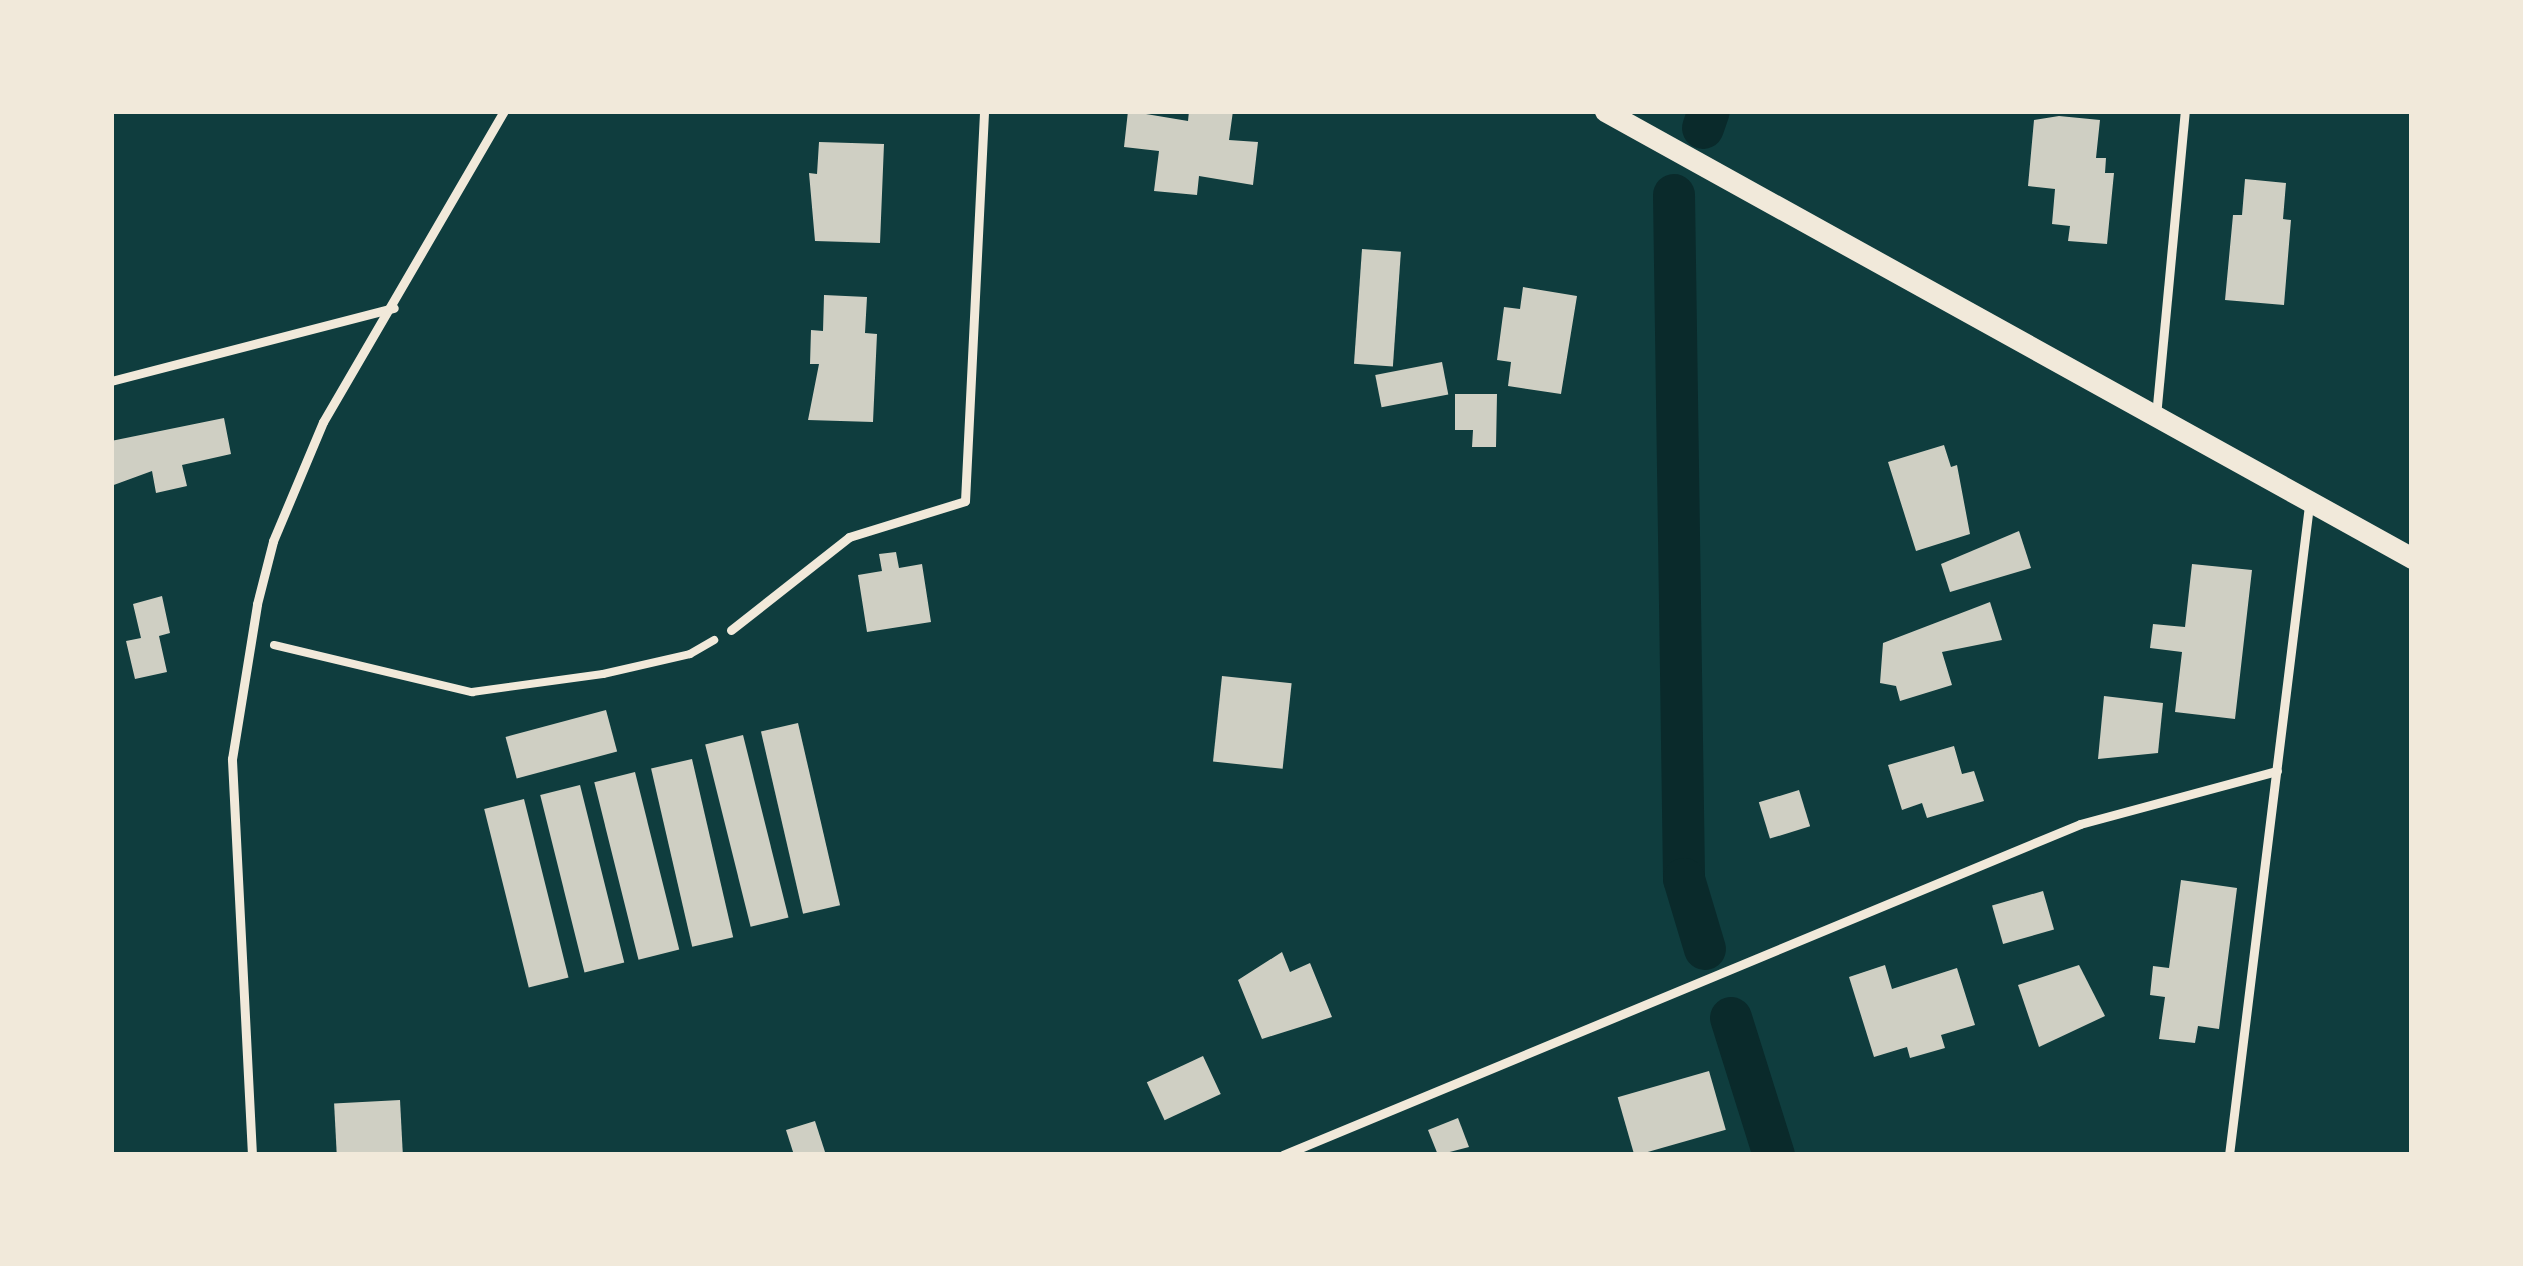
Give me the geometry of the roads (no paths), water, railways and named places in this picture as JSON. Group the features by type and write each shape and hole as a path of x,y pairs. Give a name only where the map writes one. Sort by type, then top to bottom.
{"street":[{"path":"1605,111 2412,558"}],"lane":[{"path":"252,1155 232,759 249,642 272,541 323,422 394,308 504,111"},
{"path":"731,630 849,536 965,501 984,111"},
{"path":"2156,416 2185,111"},
{"path":"111,381 394,308"},
{"path":"2229,1155 2309,500"},
{"path":"1283,1155 2080,824 2277,771"}],"waterway":[{"path":"1703,128 1709,111"},
{"path":"1674,195 1684,879 1705,949"},
{"path":"1731,1018 1774,1155"}]}
